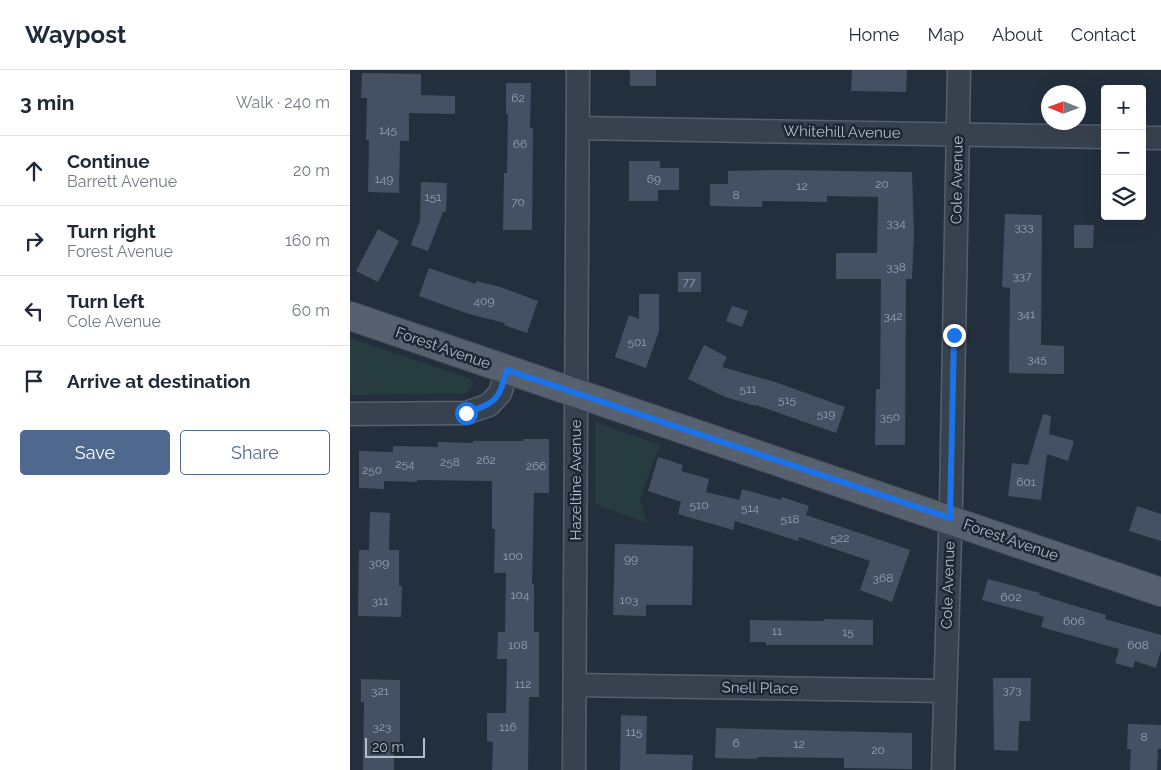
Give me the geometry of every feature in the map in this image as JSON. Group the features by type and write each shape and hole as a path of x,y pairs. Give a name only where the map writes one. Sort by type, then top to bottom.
{"main road":[{"name":"Forest Avenue","path":"350,316 950,518 1161,592"}],"street":[{"name":"Hazeltine Avenue","path":"574,770 578,70"},
{"name":"Cole Avenue","path":"943,770 950,518 958,70"},
{"name":"Whitehill Avenue","path":"578,128 1101,137"},
{"path":"1146,138 1161,138"},
{"path":"350,414 466,413 489,405 500,393 507,370"},
{"name":"Snell Place","path":"575,685 944,691"}],"green space":[{"path":"350,338 471,379 474,385 467,393 350,395"},
{"path":"595,422 660,445 640,499 647,523 595,504"}],"building":[{"path":"630,70 656,70 656,86 630,86"},
{"path":"852,70 907,70 906,92 851,91"},
{"path":"362,73 421,74 421,95 455,96 455,114 409,113 409,141 400,141 399,193 368,192 369,140 366,140 367,98 361,98"},
{"path":"506,83 531,83 530,128 533,128 532,230 503,230 504,173 507,173 508,114 506,114"},
{"path":"629,161 660,161 660,168 679,168 679,190 658,190 658,201 629,201"},
{"path":"728,171 912,172 914,235 912,279 906,279 905,445 875,445 876,389 880,389 881,279 836,279 836,253 877,253 878,197 827,196 827,202 762,201 762,207 710,206 710,184 728,184"},
{"path":"421,182 447,183 446,212 443,212 428,251 411,245 420,220"},
{"path":"1005,214 1042,215 1041,345 1064,346 1064,374 1009,373 1010,288 1002,287"},
{"path":"1074,225 1094,225 1093,248 1074,248"},
{"path":"378,229 399,241 378,282 356,271"},
{"path":"429,268 476,284 476,281 500,287 538,301 527,333 504,325 505,323 469,314 419,296"},
{"path":"678,272 701,272 701,292 678,292"},
{"path":"639,294 659,294 659,331 646,368 615,357 629,315 639,319"},
{"path":"732,306 748,311 742,327 726,321"},
{"path":"704,345 727,357 722,367 775,382 845,407 836,433 756,405 725,397 688,379"},
{"path":"1043,414 1051,416 1049,434 1074,441 1068,461 1047,454 1041,500 1008,496 1012,463 1028,465"},
{"path":"523,439 549,439 549,493 534,493 532,584 534,584 534,632 539,632 539,697 529,697 528,770 492,770 493,742 487,741 487,713 506,713 507,659 497,659 498,632 505,632 506,573 494,573 495,529 492,529 492,481 384,481 384,489 359,488 359,451 393,452 393,446 438,447 438,442 473,443 473,441 523,441"},
{"path":"658,457 683,465 681,471 709,479 706,492 739,500 742,489 781,500 782,497 809,506 806,515 910,550 892,602 860,590 870,561 799,537 798,541 735,521 733,530 678,514 681,502 648,491"},
{"path":"1137,506 1161,514 1161,541 1129,531"},
{"path":"370,512 390,513 389,550 399,550 399,586 402,586 401,617 358,616 359,550 369,550"},
{"path":"615,544 693,546 692,605 646,605 646,616 613,615"},
{"path":"988,579 1040,593 1039,595 1106,615 1105,619 1161,635 1161,650 1156,668 1135,661 1133,668 1115,663 1119,649 1041,627 1044,617 982,600"},
{"path":"824,619 873,620 873,645 766,645 766,642 750,642 750,620 824,621"},
{"path":"993,678 1031,678 1030,721 1019,721 1018,751 994,750"},
{"path":"361,679 400,680 400,743 394,743 394,770 363,770 364,702 361,702"},
{"path":"621,715 647,716 646,754 693,755 692,770 620,770"},
{"path":"1128,724 1161,725 1161,749 1158,749 1157,770 1130,770 1131,749 1127,749"},
{"path":"716,728 912,733 912,769 844,768 844,758 715,758"}],"route":[{"path":"466,413 489,405 500,393 507,370 950,518 954,335"}]}
